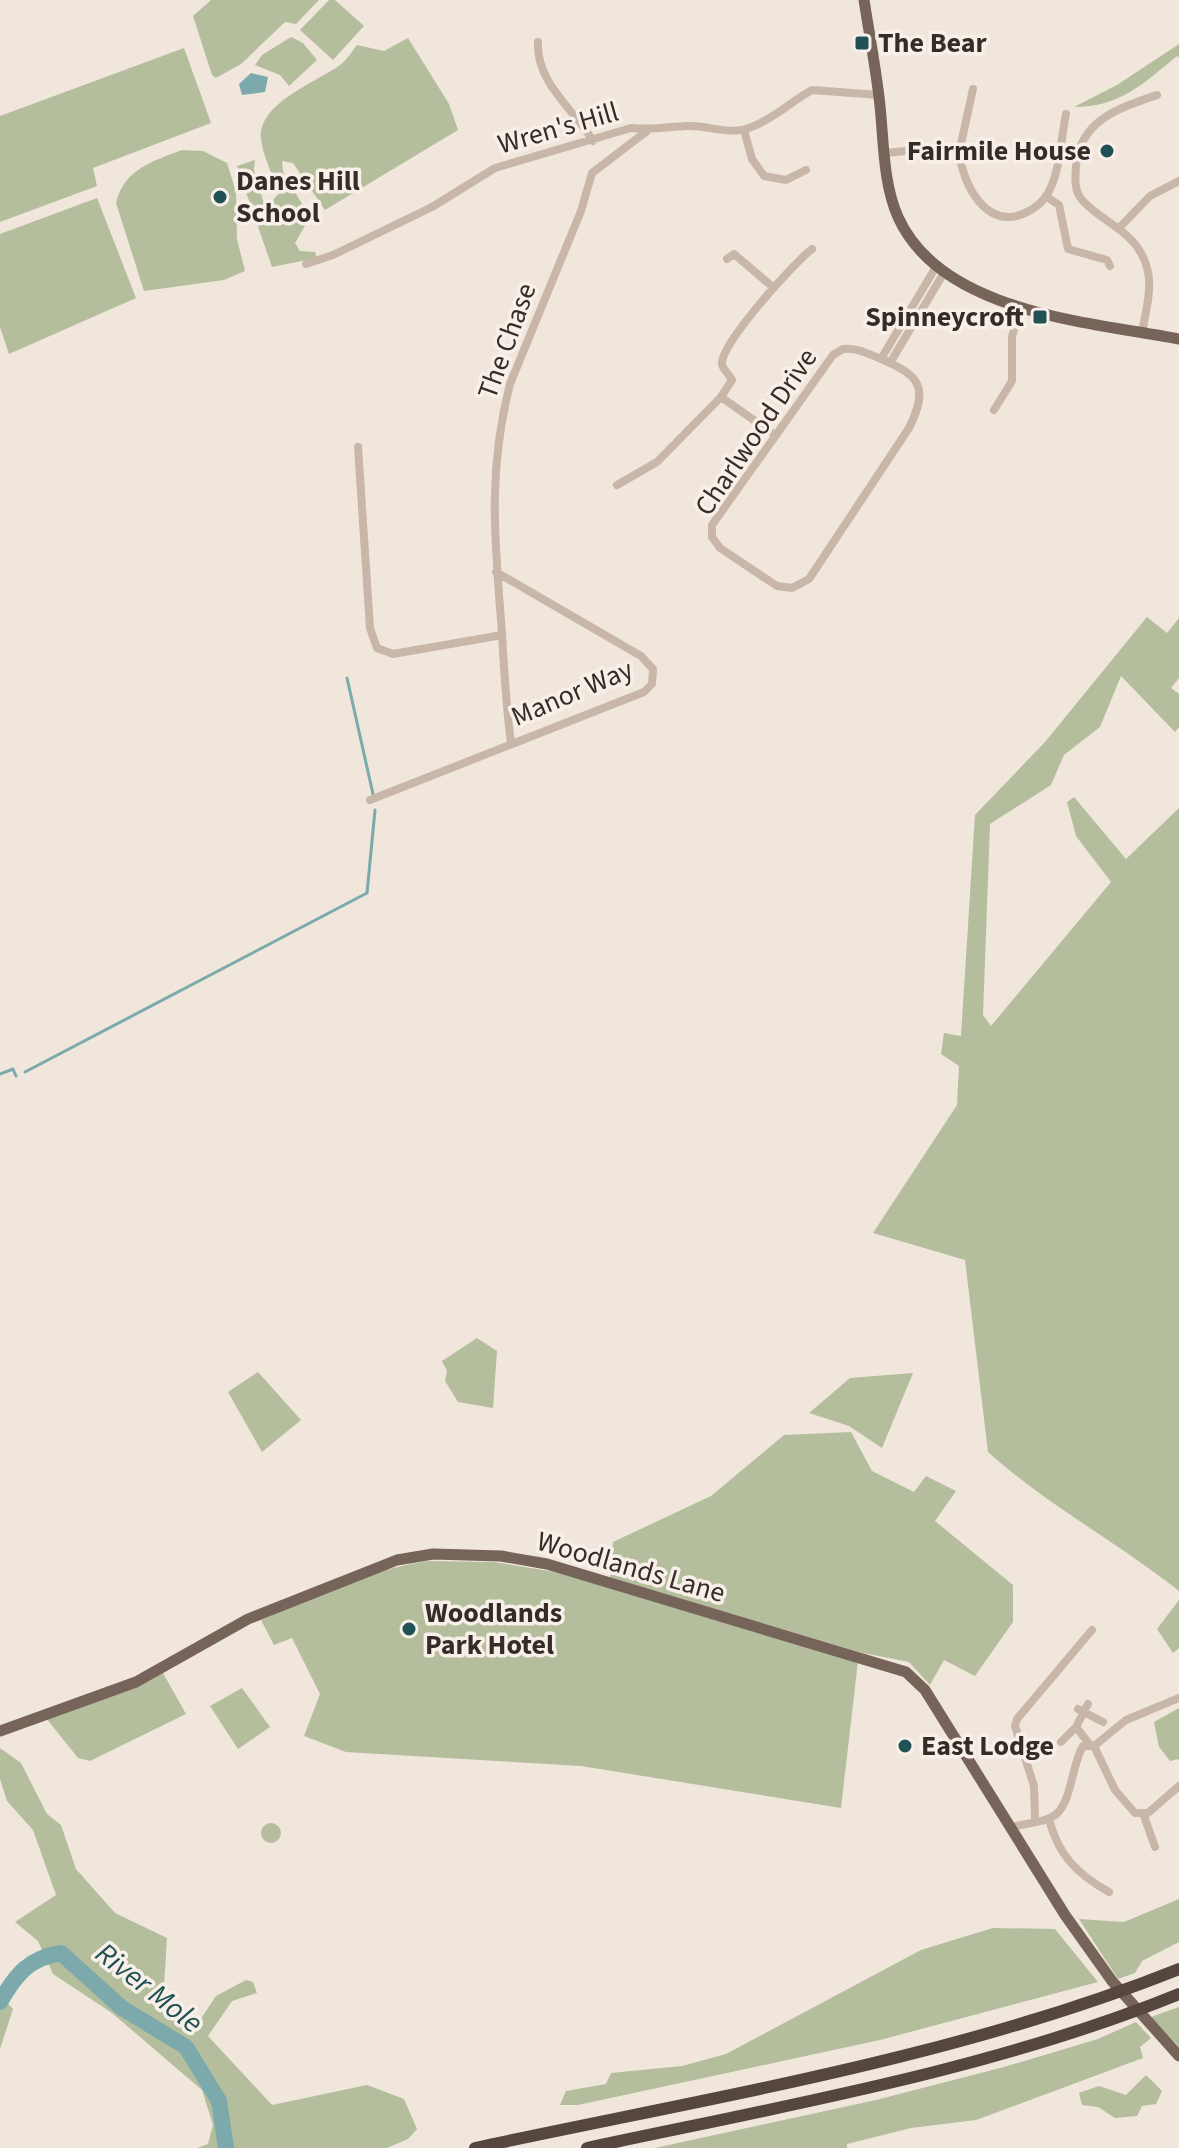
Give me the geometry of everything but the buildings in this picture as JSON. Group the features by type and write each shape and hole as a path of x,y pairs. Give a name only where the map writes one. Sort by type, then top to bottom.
{"highway":[{"path":"475,2148 819,2077 1105,1997 1179,1969"},
{"path":"587,2148 930,2073 1121,2016 1179,1994"}],"main road":[{"path":"864,0 885,153 898,217 908,235 941,268 984,295 1020,307 1179,339"},
{"name":"Woodlands Lane","path":"0,1731 136,1682 248,1619 397,1560 433,1554 501,1556 547,1564 906,1672 925,1690 1065,1915 1112,1981 1179,2056"}],"street":[{"path":"538,42 540,67 548,84 577,114 593,141"},
{"path":"973,89 959,153 965,181 980,204 991,212 1018,216 1047,197 1066,114"},
{"name":"Wren's Hill","path":"306,264 333,255 432,207 495,168 631,128 647,131 684,126 718,131 744,130 785,111 812,90 879,95"},
{"path":"1142,333 1148,272 1120,227 1084,203 1075,186 1079,149 1087,132 1106,115 1157,95"},
{"path":"744,130 752,159 764,176 786,180 806,170"},
{"name":"The Chase","path":"511,743 496,572 493,474 510,384 581,211 592,173 647,131"},
{"path":"885,153 926,149 959,153"},
{"path":"1120,227 1150,196 1179,181"},
{"path":"1047,197 1059,205 1068,249 1107,260 1110,266"},
{"path":"617,485 657,462 721,397 732,380 724,369 723,359 744,321 812,249"},
{"path":"727,259 734,254 774,288"},
{"path":"886,361 941,268"},
{"path":"994,410 1012,381 1012,337 1020,307"},
{"name":"Charlwood Drive","path":"849,348 886,361 910,372 919,383 916,415 809,579 792,588 777,586 720,548 711,531 715,520 838,352 849,348"},
{"path":"721,397 775,435"},
{"path":"358,447 370,628 377,648 393,654 502,635"},
{"name":"Manor Way","path":"370,800 459,768 511,743 644,692 655,676 653,669 625,644 496,572"},
{"path":"1035,1819 1034,1786 1015,1726 1017,1719 1067,1655 1092,1630"},
{"path":"1013,1827 1035,1819 1049,1819 1061,1810 1075,1759 1083,1746 1092,1746 1126,1720 1179,1698"},
{"path":"1061,1742 1076,1727 1084,1709 1103,1722"},
{"path":"1076,1727 1092,1746 1127,1807 1148,1813 1179,1786"},
{"path":"1143,1813 1155,1847"},
{"path":"1049,1819 1066,1861 1109,1892"}],"green space":[{"path":"211,0 319,0 296,24 285,22 241,64 216,78 212,75 193,16"},
{"path":"329,0 335,0 364,26 333,60 300,30"},
{"path":"291,37 303,43 317,60 289,86 280,75 255,65 262,55"},
{"path":"408,38 449,104 458,130 325,210 293,163 282,161 283,172 310,217 295,243 300,251 315,252 317,258 272,267 237,166 255,160 254,170 263,201 273,200 279,193 278,187 265,158 261,139 262,126 269,114 291,94 340,65 357,45 384,51"},
{"path":"1179,44 1179,58 1177,56 1130,92 1105,103 1074,107 1117,85"},
{"path":"184,48 211,123 93,168 97,186 0,222 0,116"},
{"path":"182,150 203,151 227,163 236,192 237,239 245,271 224,280 144,291 116,203 120,191 133,174 150,163"},
{"path":"97,198 136,298 9,354 0,327 0,234"},
{"path":"1147,617 1167,633 1179,618 1179,678 1171,688 1179,694 1179,727 1175,732 1121,676 1100,727 1064,755 1051,785 990,824 983,1015 991,1026 1111,882 1076,836 1067,802 1074,797 1126,859 1179,808 1179,1591 1034,1489 988,1452 965,1260 873,1233 957,1105 959,1066 941,1054 944,1033 961,1036 975,815 1045,742"},
{"path":"477,1338 497,1351 493,1408 458,1402 445,1381 447,1371 442,1361"},
{"path":"258,1372 301,1420 262,1452 228,1392"},
{"path":"913,1373 882,1448 849,1426 809,1413 850,1378"},
{"path":"851,1432 872,1471 914,1492 926,1476 956,1491 935,1521 1013,1585 1013,1622 975,1676 944,1660 930,1685 909,1662 863,1653 610,1578 613,1542 711,1496 784,1435"},
{"path":"428,1561 494,1562 555,1572 858,1661 841,1808 581,1766 346,1752 304,1736 320,1694 292,1638 274,1645 261,1620 364,1577"},
{"path":"1179,1600 1179,1648 1173,1653 1157,1629"},
{"path":"163,1673 186,1714 90,1761 78,1758 46,1718"},
{"path":"242,1688 270,1727 238,1749 210,1706"},
{"path":"1179,1708 1179,1759 1170,1761 1159,1747 1154,1722"},
{"path":"0,1748 21,1763 47,1814 61,1825 76,1869 115,1913 167,1938 164,1986 179,2022 194,2029 216,1996 246,1980 253,1982 257,1993 232,2001 208,2036 272,2105 367,2085 404,2099 417,2129 408,2139 387,2148 197,2148 208,2144 213,2125 202,2090 112,2013 53,1974 38,1941 15,1922 56,1895 33,1830 7,1801 0,1779"},
{"path":"271,1823 278,1826 281,1833 278,1840 271,1843 264,1840 261,1833 264,1826"},
{"path":"1179,1899 1179,1942 1142,1961 1135,1973 1118,1979 1079,1919 1124,1922"},
{"path":"993,1928 1055,1929 1098,1982 880,2040 578,2105 560,2105 566,2091 606,2084 611,2073 682,2066 726,2054 921,1950"},
{"path":"0,1995 13,2009 0,2049"},
{"path":"1179,2007 1179,2047 1151,2017"},
{"path":"1136,2022 1151,2038 1140,2047 1143,2058 976,2120 911,2128 847,2144 847,2148 655,2148 876,2100 1004,2067 1098,2039"},
{"path":"1146,2075 1162,2091 1156,2104 1142,2106 1137,2116 1115,2118 1098,2107 1082,2105 1079,2093 1099,2086 1126,2095"}],"water":[{"path":"251,73 268,77 265,92 242,95 239,84"}],"waterway":[{"path":"347,678 373,794"},
{"path":"25,1072 367,893 375,810"},
{"path":"0,1074 13,1069 16,1076"},
{"name":"River Mole","path":"0,2002 24,1969 40,1959 61,1953 122,2008 186,2047 219,2101 226,2148"}],"place":[{"name":"The Bear","path":"862,43"},
{"name":"Fairmile House","path":"1107,151"},
{"name":"Danes Hill School","path":"220,197"},
{"name":"Spinneycroft","path":"1040,317"},
{"name":"Woodlands Park Hotel","path":"409,1629"},
{"name":"East Lodge","path":"905,1746"}]}
